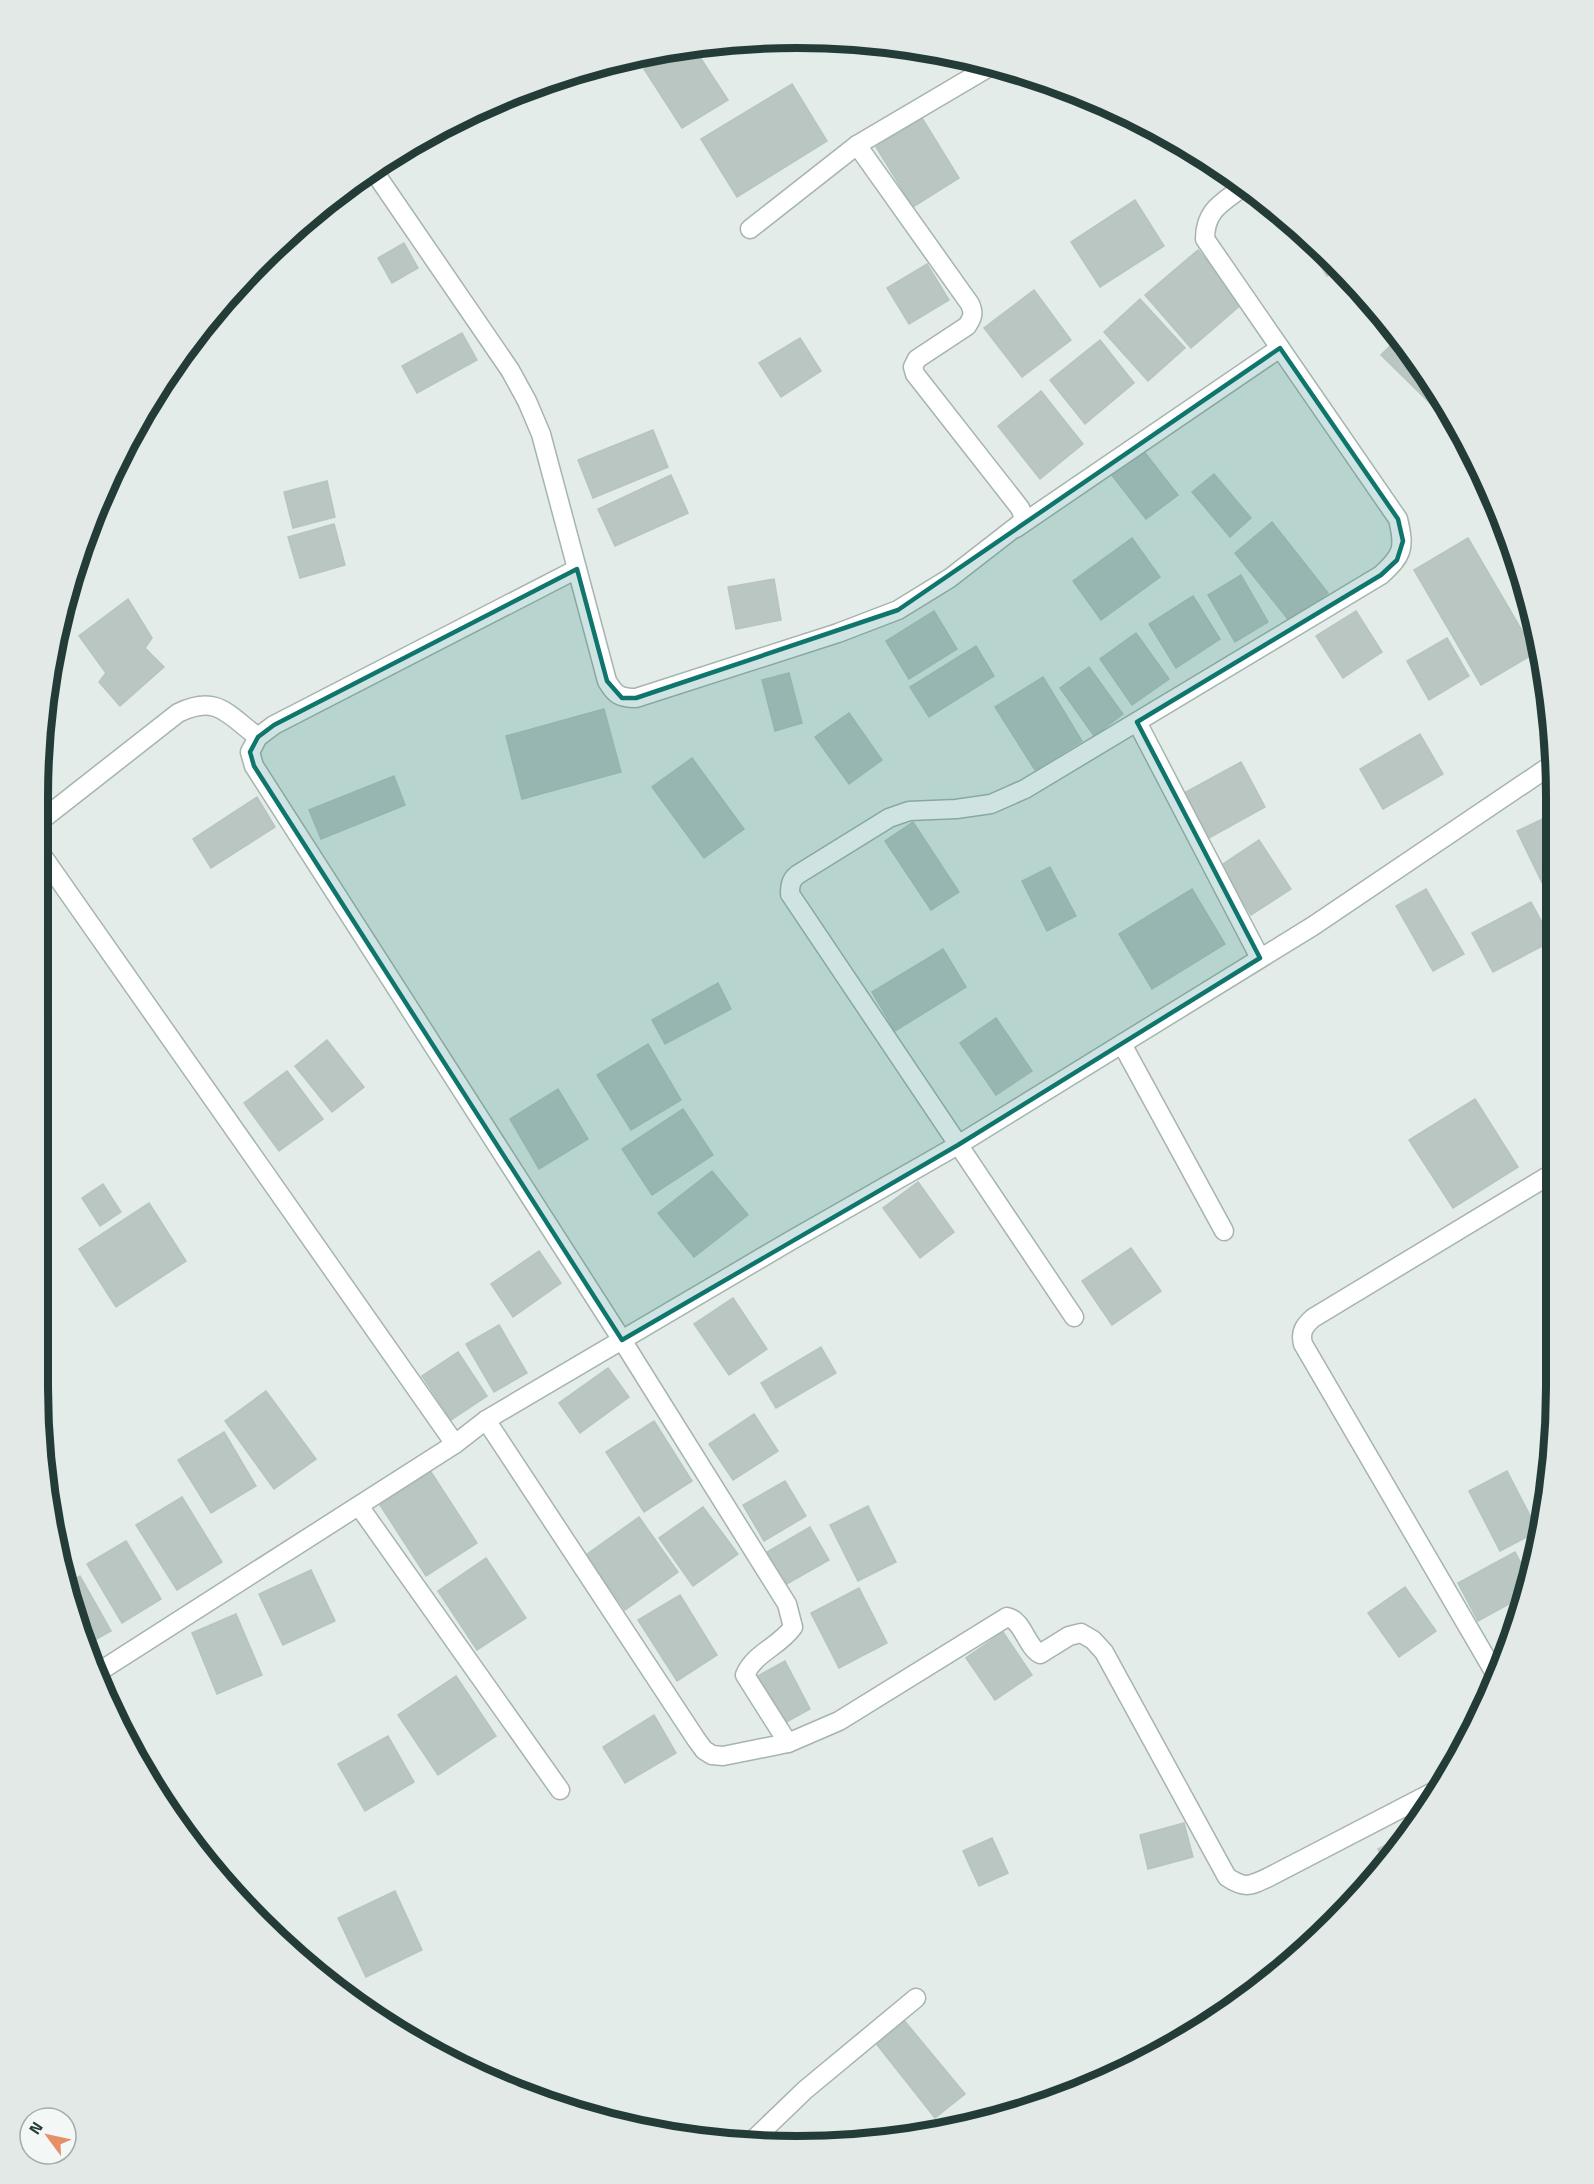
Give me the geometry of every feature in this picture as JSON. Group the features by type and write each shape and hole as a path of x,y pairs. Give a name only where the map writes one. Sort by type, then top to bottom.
{"street":[{"path":"750,229 857,145 981,72"},
{"path":"857,145 974,311 967,326 917,358 913,367 915,374 1020,508 1023,515 1022,522 1015,529"},
{"path":"377,177 510,370 527,401 541,434 607,681 614,693 622,698 636,698 838,633 898,609 950,578 1015,529 1280,348"},
{"path":"1074,1317 790,894 792,879 889,819 909,811 956,809 990,804 1025,789 1381,575 1397,560 1403,541 1398,519 1205,239 1205,225 1215,208 1237,191"},
{"path":"577,569 274,725 258,737 250,752 254,766 622,1340 787,1604 793,1627 787,1635 753,1661 745,1675 788,1743"},
{"path":"48,815 178,713 193,706 207,704 219,708 258,737"},
{"path":"1137,722 1260,958"},
{"path":"103,1669 455,1444 486,1420 958,1145 1313,926 1545,769"},
{"path":"48,864 455,1444"},
{"path":"1122,1044 1224,1232"},
{"path":"1491,1667 1303,1344 1301,1335 1305,1325 1313,1317 1546,1177"},
{"path":"486,1420 704,1750 711,1755 723,1756 788,1743 838,1721 1007,1617 1014,1619 1034,1650 1040,1654 1070,1636 1081,1633 1094,1640 1104,1652 1227,1877 1239,1886 1252,1885 1269,1877 1424,1797"},
{"path":"359,1506 560,1790"},
{"path":"759,2134 805,2090 916,1998"}],"highlighted area":[{"path":"1280,348 1398,519 1403,541 1397,560 1381,575 1137,722 1260,958 958,1145 622,1340 254,766 250,752 258,737 274,725 577,569 607,681 622,698 636,698 898,610"}],"building":[{"path":"698,54 728,100 682,128 644,69 657,61"},
{"path":"792,84 827,141 737,197 701,139"},
{"path":"922,118 959,178 913,207 876,147"},
{"path":"1135,200 1164,246 1100,287 1071,242"},
{"path":"404,243 418,268 392,283 378,258"},
{"path":"1198,250 1242,304 1191,348 1145,295"},
{"path":"1314,255 1332,273 1327,276"},
{"path":"927,264 949,300 909,324 887,288"},
{"path":"1034,290 1071,340 1022,377 984,328"},
{"path":"1140,299 1185,348 1148,381 1104,332"},
{"path":"462,333 477,360 417,393 402,366"},
{"path":"800,338 821,371 781,397 759,363"},
{"path":"1100,340 1134,383 1085,424 1050,380"},
{"path":"1393,343 1438,409 1437,410 1381,355"},
{"path":"1041,391 1083,444 1040,479 998,426"},
{"path":"653,430 668,467 593,498 578,460"},
{"path":"1139,445 1178,495 1146,519 1107,469"},
{"path":"1214,474 1251,518 1230,537 1192,492"},
{"path":"671,475 688,513 615,546 598,509"},
{"path":"327,481 335,517 293,528 284,492"},
{"path":"1272,522 1328,593 1291,623 1235,553"},
{"path":"334,524 345,565 300,578 288,537"},
{"path":"1132,538 1160,577 1101,620 1073,581"},
{"path":"1468,538 1531,645 1533,654 1481,685 1414,570"},
{"path":"1241,575 1268,622 1235,642 1208,595"},
{"path":"774,579 781,620 736,629 728,587"},
{"path":"1193,596 1220,639 1176,668 1149,624"},
{"path":"128,599 152,638 145,648 164,667 120,706 99,682 106,673 79,636"},
{"path":"934,611 957,649 909,679 886,641"},
{"path":"1356,611 1382,652 1343,678 1316,636"},
{"path":"1136,633 1169,679 1132,705 1100,659"},
{"path":"1447,638 1469,676 1429,700 1407,661"},
{"path":"976,646 994,676 929,717 910,687"},
{"path":"1089,667 1123,714 1094,736 1060,688"},
{"path":"789,673 802,723 775,731 762,680"},
{"path":"1043,677 1082,741 1035,770 995,707"},
{"path":"604,709 621,772 522,799 506,736"},
{"path":"849,713 882,760 849,784 815,737"},
{"path":"1420,734 1443,774 1383,809 1360,769"},
{"path":"692,758 744,829 704,858 652,787"},
{"path":"1241,762 1265,807 1209,838 1184,793"},
{"path":"394,776 405,805 321,839 309,810"},
{"path":"257,797 275,827 211,868 193,839"},
{"path":"1546,817 1546,891 1517,831"},
{"path":"913,822 959,892 931,910 885,841"},
{"path":"1259,840 1291,889 1251,915 1220,866"},
{"path":"1050,867 1076,916 1047,931 1022,881"},
{"path":"1192,889 1225,944 1152,989 1119,934"},
{"path":"1426,889 1464,954 1433,971 1396,906"},
{"path":"1531,902 1546,930 1546,944 1493,972 1472,933"},
{"path":"943,949 966,987 895,1031 872,992"},
{"path":"718,983 731,1009 665,1044 652,1020"},
{"path":"996,1018 1032,1071 996,1095 960,1043"},
{"path":"327,1040 364,1087 332,1112 295,1066"},
{"path":"648,1044 681,1100 631,1130 597,1075"},
{"path":"287,1071 323,1119 279,1151 244,1103"},
{"path":"558,1089 588,1139 539,1169 510,1119"},
{"path":"1475,1099 1518,1167 1453,1208 1409,1140"},
{"path":"683,1109 713,1155 652,1195 622,1149"},
{"path":"712,1171 748,1215 694,1257 658,1213"},
{"path":"918,1182 954,1232 920,1258 883,1208"},
{"path":"103,1184 121,1212 100,1226 82,1198"},
{"path":"149,1203 186,1261 116,1307 79,1249"},
{"path":"1131,1248 1161,1291 1112,1325 1082,1281"},
{"path":"539,1251 561,1283 513,1317 491,1284"},
{"path":"733,1298 767,1349 729,1375 694,1324"},
{"path":"499,1325 527,1373 494,1392 466,1344"},
{"path":"821,1347 836,1373 776,1408 761,1383"},
{"path":"458,1352 487,1396 451,1420 422,1376"},
{"path":"608,1368 629,1397 580,1433 559,1403"},
{"path":"266,1391 316,1459 274,1489 225,1421"},
{"path":"754,1414 778,1451 733,1480 709,1444"},
{"path":"654,1421 692,1481 644,1512 606,1452"},
{"path":"224,1432 256,1486 211,1513 178,1460"},
{"path":"1507,1471 1534,1523 1532,1534 1500,1551 1469,1491"},
{"path":"431,1472 477,1543 426,1576 380,1505"},
{"path":"785,1481 806,1516 764,1541 743,1505"},
{"path":"182,1497 222,1562 177,1590 136,1525"},
{"path":"868,1506 896,1562 858,1581 830,1525"},
{"path":"703,1507 738,1554 693,1586 659,1538"},
{"path":"639,1517 678,1572 625,1610 586,1555"},
{"path":"810,1527 829,1560 785,1585 767,1552"},
{"path":"126,1541 161,1599 122,1623 87,1564"},
{"path":"1515,1552 1523,1568 1514,1601 1478,1621 1458,1583"},
{"path":"486,1558 526,1618 477,1650 438,1591"},
{"path":"311,1570 335,1621 283,1645 259,1594"},
{"path":"80,1576 111,1631 93,1641 88,1628 74,1580"},
{"path":"1405,1587 1436,1631 1399,1657 1368,1613"},
{"path":"859,1588 887,1643 839,1668 811,1613"},
{"path":"680,1595 717,1655 677,1681 638,1620"},
{"path":"236,1614 262,1675 217,1694 192,1633"},
{"path":"1003,1632 1032,1675 995,1700 966,1658"},
{"path":"785,1661 810,1709 781,1725 756,1677"},
{"path":"456,1676 496,1736 438,1775 398,1715"},
{"path":"654,1715 676,1753 625,1783 603,1747"},
{"path":"388,1736 414,1782 365,1811 338,1764"},
{"path":"1184,1823 1193,1857 1148,1869 1140,1835"},
{"path":"992,1838 1008,1873 979,1886 963,1851"},
{"path":"1392,1841 1381,1855 1378,1849"},
{"path":"395,1891 422,1950 366,1977 338,1918"},
{"path":"903,2019 965,2094 935,2118 875,2042"}]}
